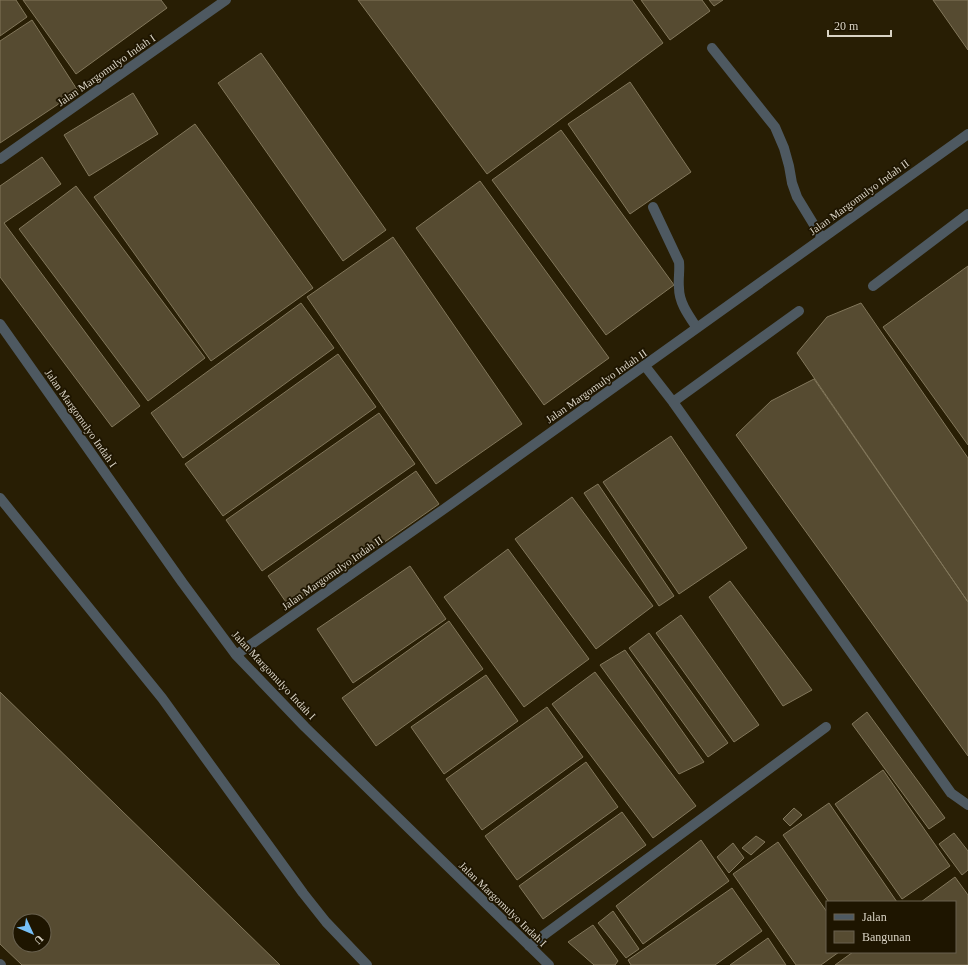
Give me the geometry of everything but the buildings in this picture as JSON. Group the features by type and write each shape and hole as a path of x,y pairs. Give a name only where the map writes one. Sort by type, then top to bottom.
{"lane":[{"name":"Jalan Margomulyo Indah I","path":"0,159 226,0"},
{"path":"712,48 775,127 784,148 792,183 797,197 822,238"},
{"name":"Jalan Margomulyo Indah II","path":"236,655 431,518 968,134"},
{"path":"653,207 679,262 680,298 697,328"},
{"path":"873,286 968,214"},
{"path":"673,402 799,311"},
{"name":"Jalan Margomulyo Indah I","path":"0,324 178,576 236,655 306,727 549,965"},
{"path":"644,366 673,402 951,793 968,804"},
{"path":"0,498 162,698 303,893 326,922 367,965"},
{"path":"529,946 826,727"}]}
